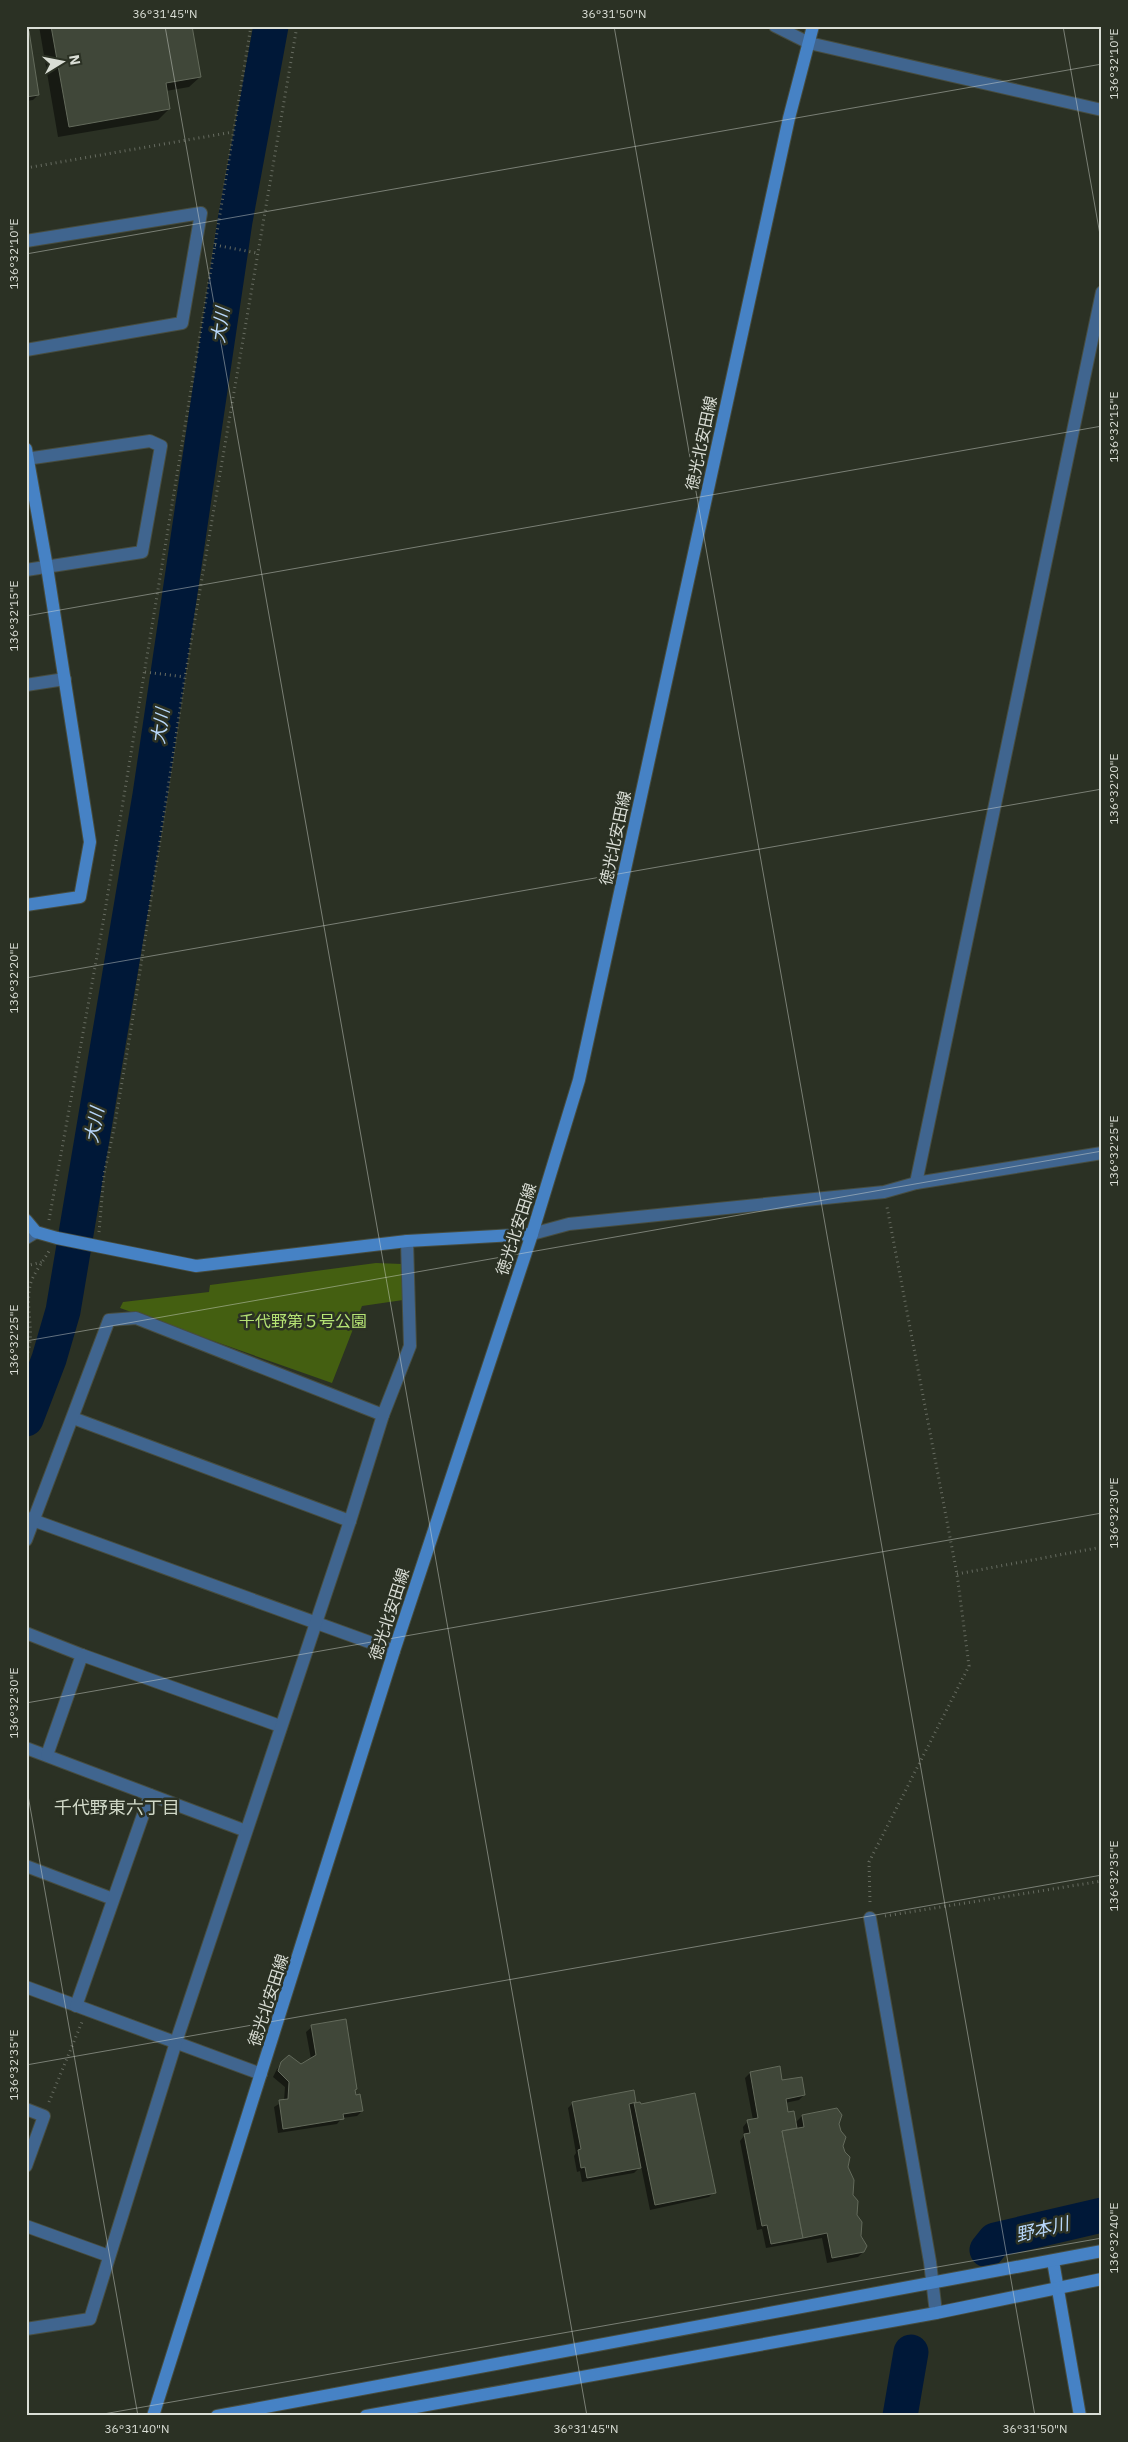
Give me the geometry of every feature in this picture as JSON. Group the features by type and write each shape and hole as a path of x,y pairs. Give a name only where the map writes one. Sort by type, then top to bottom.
{"street":[{"path":"775,26 809,43 1102,110"},
{"name":"徳光北安田線","path":"153,2416 394,1651 532,1234 579,1080 789,118 813,26"},
{"path":"26,242 201,213 182,322 26,350"},
{"path":"916,1183 1102,292"},
{"path":"26,570 47,567 142,552 161,446 150,441 27,455 47,567 90,842 80,897 26,905"},
{"path":"26,685 65,679"},
{"path":"26,1220 41,1236 196,1266 407,1241 532,1234 570,1224 884,1192 916,1183 1102,1153"},
{"path":"26,2329 90,2319 176,2042 280,1726 316,1624 383,1415 410,1346 407,1241"},
{"path":"26,1540 30,1519 73,1418 109,1320 136,1318 383,1415"},
{"path":"73,1418 350,1521"},
{"path":"30,1519 394,1651"},
{"path":"26,1634 280,1726"},
{"path":"47,1755 82,1655"},
{"path":"26,1748 246,1831"},
{"path":"81,2008 113,1899 150,1795"},
{"path":"26,1866 113,1899"},
{"path":"870,1918 933,2283 936,2313"},
{"path":"26,1987 261,2074"},
{"path":"26,2109 44,2116 26,2166"},
{"path":"26,2226 109,2256"},
{"path":"217,2416 1102,2252"},
{"path":"1053,2261 1080,2416"},
{"path":"366,2416 936,2313 1102,2279"}],"path":[{"path":"27,1354 32,1344 28,1291 43,1262 41,1236 103,923 146,672 251,26"},
{"path":"92,1246 132,1023 185,677 256,253 297,26"},
{"path":"26,168 233,132"},
{"path":"216,245 256,253"},
{"path":"146,672 185,677"},
{"path":"884,1192 957,1574 969,1666 869,1862 870,1918 1102,1881"},
{"path":"26,1266 43,1262"},
{"path":"957,1574 1102,1547"},
{"path":"44,2116 81,2008"}],"green space":[{"name":"千代野第５号公園","path":"376,1263 402,1264 403,1300 362,1306 332,1383 120,1308 123,1302 209,1292 210,1285"}],"building":[{"path":"51,26 192,26 201,77 166,83 170,109 69,127"},
{"path":"26,31 29,31 39,95 26,97"},
{"path":"346,2019 357,2089 355,2090 356,2095 360,2094 363,2111 343,2114 344,2119 283,2129 279,2100 288,2099 289,2082 278,2071 281,2062 289,2055 301,2064 316,2055 311,2025"},
{"path":"780,2066 782,2080 802,2077 805,2095 786,2099 788,2112 794,2111 797,2128 782,2131 803,2238 771,2244 767,2225 762,2226 744,2134 750,2133 747,2120 758,2118 750,2072"},
{"path":"634,2090 636,2102 629,2104 641,2168 587,2178 585,2167 581,2168 578,2150 581,2149 572,2102"},
{"path":"695,2093 716,2193 655,2205 634,2103 640,2102 641,2104"},
{"path":"837,2108 842,2115 839,2124 841,2131 846,2137 843,2146 845,2152 850,2157 848,2167 854,2180 853,2195 858,2201 857,2215 862,2222 861,2236 867,2246 864,2252 832,2258 827,2233 803,2238 782,2131 804,2127 802,2115"}],"waterway":[{"name":"大川","path":"26,1419 49,1359 63,1311 150,795 235,221 271,26"},
{"name":"野本川","path":"987,2250 995,2240 1102,2215"},
{"name":"野本川","path":"900,2416 911,2352"}],"district":[{"name":"千代野東六丁目","path":"117,1807"}]}
